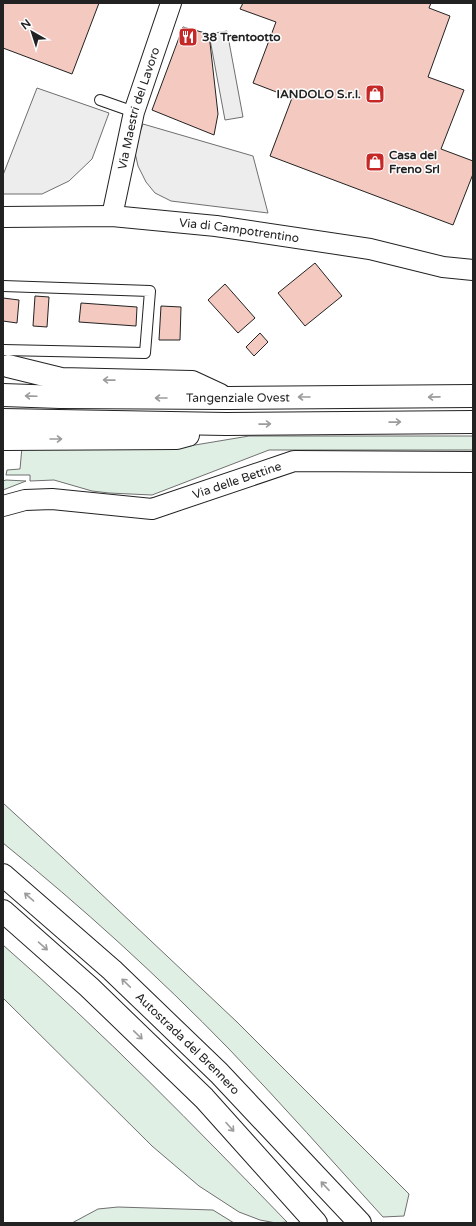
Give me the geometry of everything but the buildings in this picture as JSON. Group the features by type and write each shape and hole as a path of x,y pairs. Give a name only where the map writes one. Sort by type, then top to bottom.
{"highway":[{"path":"5,360 61,379 192,382 228,398"},
{"name":"Tangenziale Ovest","path":"3,395 60,397 228,398 473,396"},
{"path":"3,420 226,424 473,422"},
{"path":"3,439 177,438 226,424"},
{"name":"Autostrada del Brennero","path":"3,875 112,970 214,1068 356,1218"},
{"path":"3,911 89,987 204,1098 314,1221"}],"street":[{"name":"Via Maestri del Lavoro","path":"112,216 134,112 171,3"},
{"name":"Via di Campotrentino","path":"3,217 112,216 216,226 370,248 443,267 473,270"},
{"name":"Via delle Bettine","path":"3,506 25,500 52,500 152,509 294,461 473,462"}],"lane":[{"path":"100,100 134,112"},
{"path":"3,286 150,291 145,353 5,360"}],"green space":[{"path":"249,436 473,436 473,450 269,450 152,495 92,491 54,480 30,481 30,475 6,475 7,470 20,469 22,447 183,447"},
{"path":"3,481 26,481 3,490"},
{"path":"3,803 237,1022 409,1194 404,1216 383,1217 229,1049 175,995 62,892 3,843"},
{"path":"3,945 113,1046 287,1222 276,1223 260,1220 239,1212 199,1186 152,1146 3,998"},
{"path":"118,1207 213,1210 234,1223 72,1223 98,1209"}],"shaded area":[{"path":"227,31 243,117 225,120 209,34"},
{"path":"37,88 109,113 92,159 69,181 42,194 3,194 3,175"},
{"path":"143,124 253,156 268,213 171,201 155,193 146,182 138,166 134,148"}],"place":[{"name":"38 Trentootto","path":"188,37"},
{"name":"IANDOLO S.r.l.","path":"375,94"},
{"name":"Casa del Freno Srl","path":"375,162"}]}
